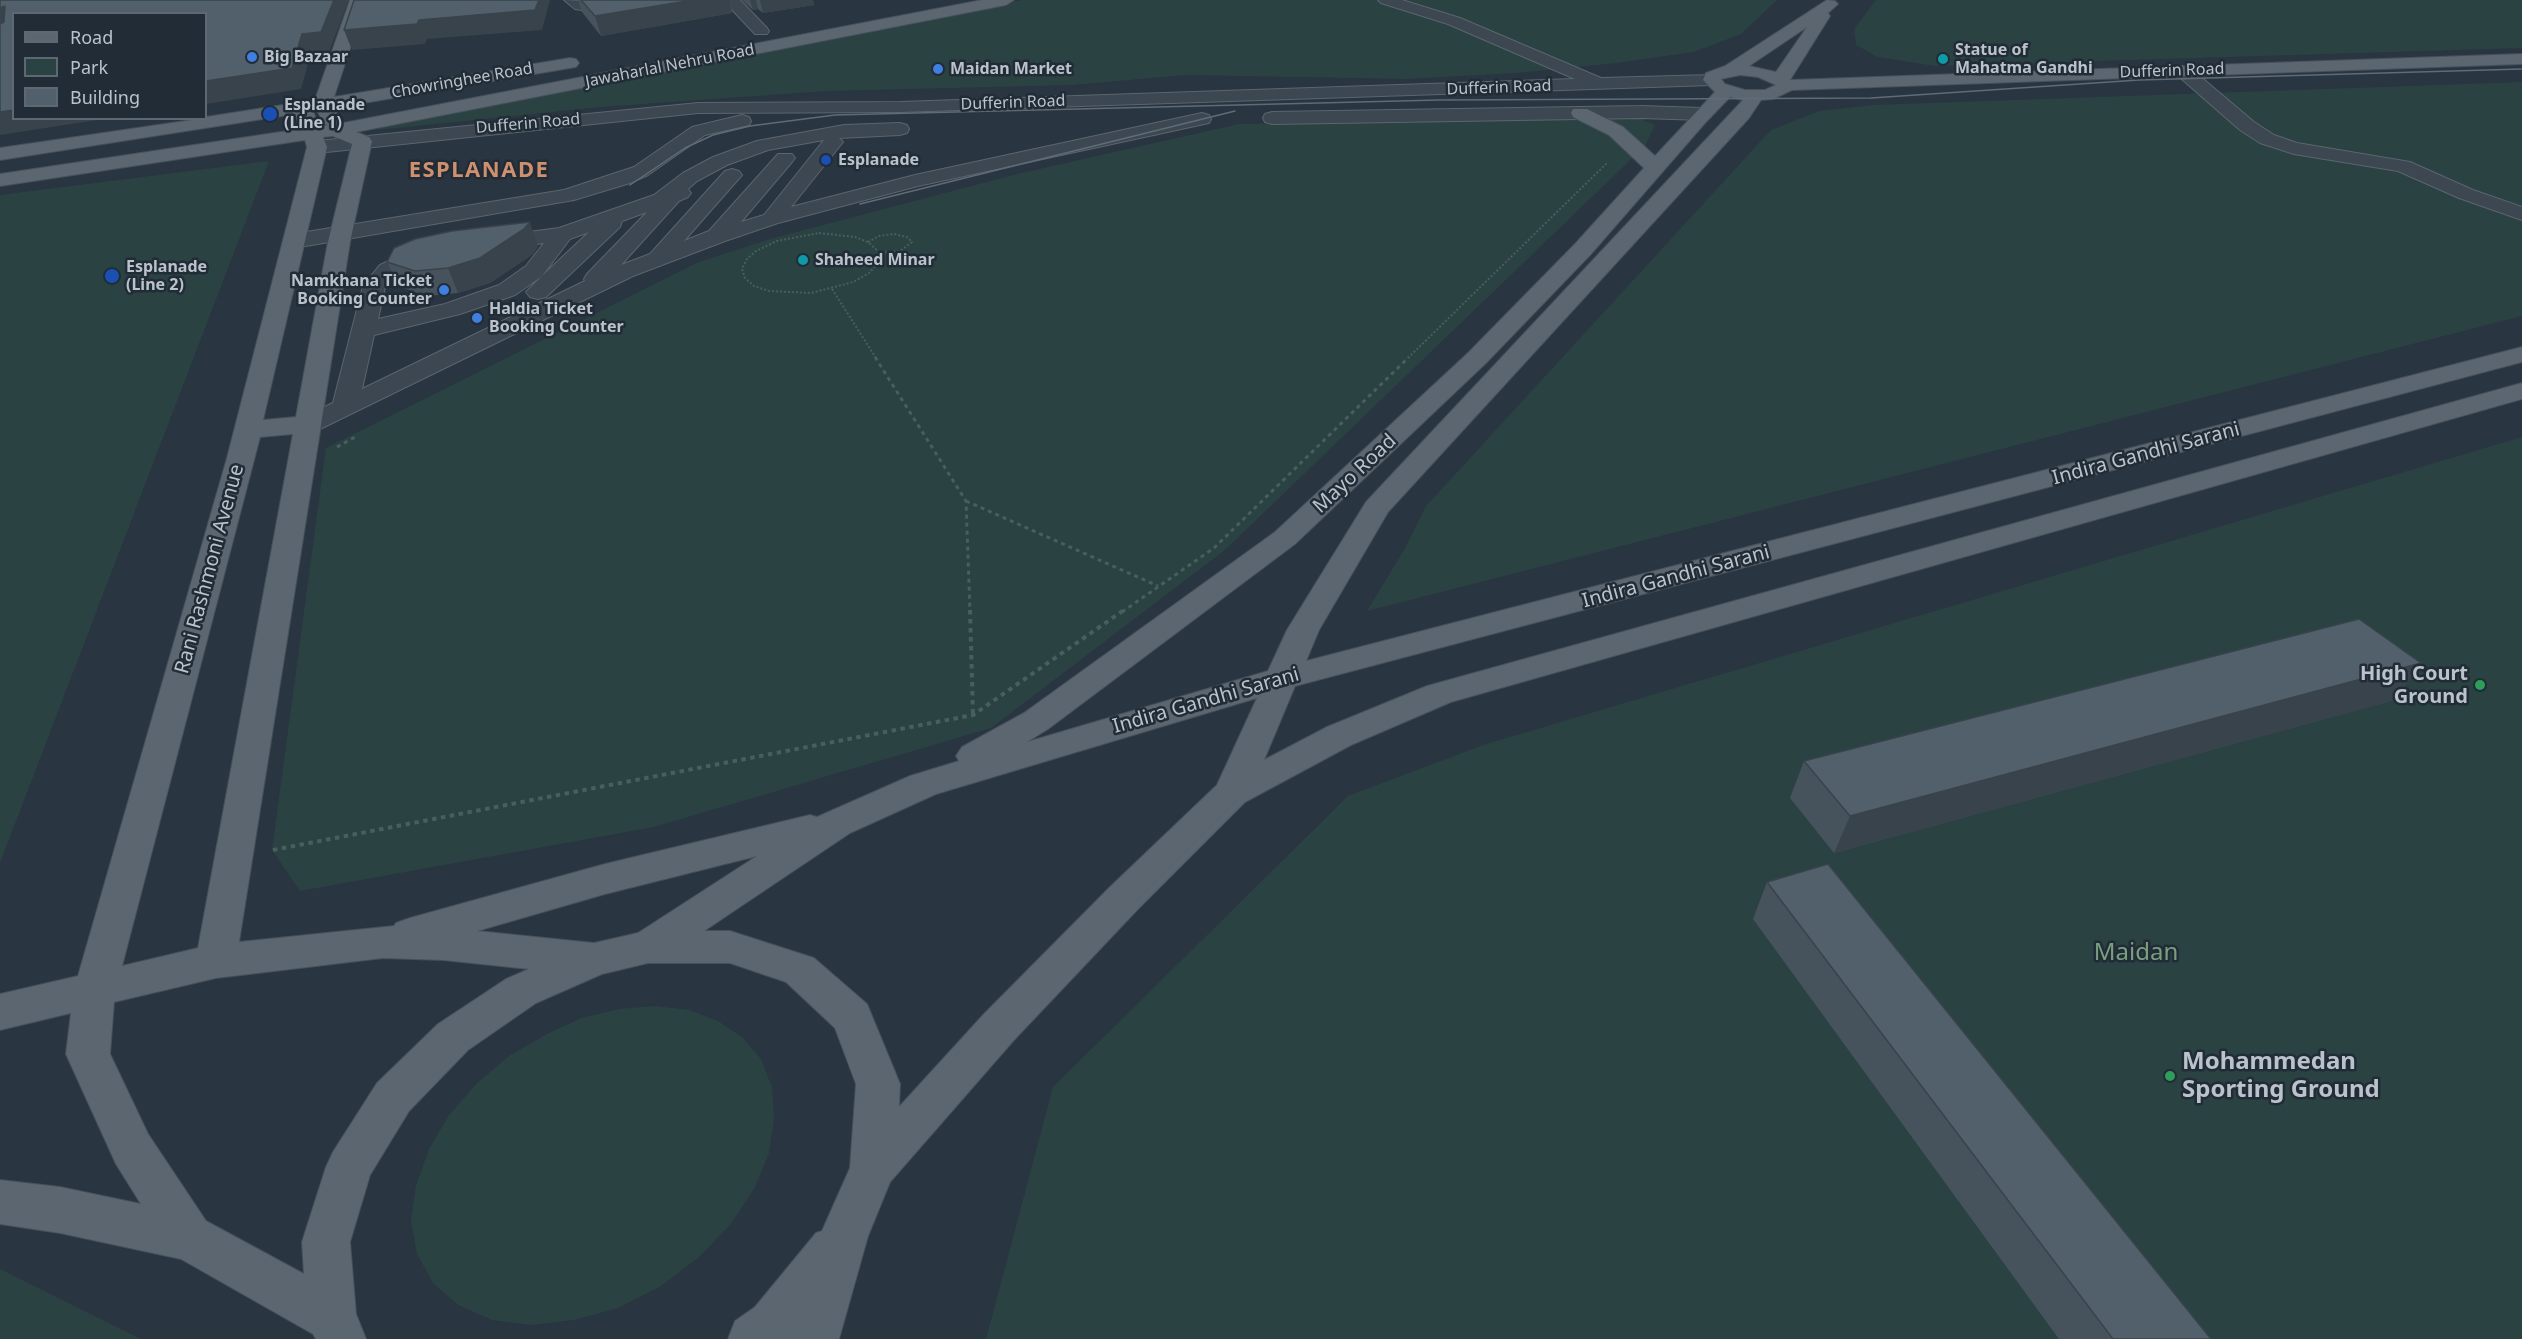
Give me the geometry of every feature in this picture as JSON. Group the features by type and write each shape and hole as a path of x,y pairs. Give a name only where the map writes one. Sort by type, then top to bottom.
{"main road":[{"path":"216,961 340,234 362,141 335,130 323,104 358,0"},
{"path":"737,34 923,0"},
{"name":"Jawaharlal Nehru Road","path":"335,130 1006,0"},
{"path":"1719,86 1755,96 1776,94 1782,91 1783,82 1832,2"},
{"name":"Mayo Road","path":"923,785 1036,721 1285,538 1378,453 1583,249 1703,114 1719,86 1716,74 1730,70 1832,2"},
{"name":"Dufferin Road","path":"1783,82 2522,59"},
{"name":"Chowringhee Road","path":"0,154 587,60"},
{"path":"1730,70 1761,72 1783,82"},
{"name":"Mayo Road","path":"1232,794 1303,630 1376,508 1742,114 1755,96"},
{"path":"302,107 313,140"},
{"path":"1580,113 1616,131 1655,167"},
{"path":"0,180 313,140 335,130"},
{"name":"Rani Rashmoni Avenue","path":"189,1237 132,1149 88,1054 95,988 248,430 294,241 313,140"},
{"name":"Indira Gandhi Sarani","path":"837,823 923,785 1281,679 2522,354"},
{"name":"Indira Gandhi Sarani","path":"1232,794 1339,736 1439,694 2522,391"},
{"path":"248,430 309,424"},
{"path":"814,1339 844,1236 873,1167 999,1027 1124,898 1232,794"},
{"path":"383,942 605,879 837,823"},
{"path":"648,947 837,823"},
{"path":"0,1012 216,961 383,942 443,944 595,959"},
{"path":"336,1327 326,1242 349,1167 393,1097 453,1037 521,991 595,959 648,947 730,947 800,970 852,1017 878,1084 873,1167"},
{"path":"0,1202 60,1210 189,1237 336,1327"},
{"path":"753,1339 773,1325 844,1236"}],"street":[{"path":"572,0 581,6 587,6 638,0"},
{"path":"731,0 760,31"},
{"path":"1386,0 1454,21 1603,85"},
{"path":"2183,71 2247,126 2267,139 2294,148 2403,166 2466,194 2522,214"},
{"name":"Dufferin Road","path":"313,140 362,141 698,108 900,107 1603,85 1719,86"},
{"path":"294,241 531,203 599,187 641,171 684,139 710,127 839,107"},
{"path":"345,405 374,286 388,270 418,256 461,246 562,234 759,166 881,129 900,107"},
{"path":"1257,118 1580,113 1703,114"},
{"path":"309,424 625,271 717,236 771,219 915,181 1213,119 1095,123"},
{"path":"491,336 646,205 720,161 764,145 806,136 916,128"},
{"path":"797,212 857,135"},
{"path":"771,219 833,142"},
{"path":"744,227 809,150"},
{"path":"717,236 785,158"},
{"path":"688,246 759,166"},
{"path":"656,258 732,175"},
{"path":"625,271 705,184"},
{"path":"599,187 646,205"},
{"path":"581,293 646,205"},
{"path":"535,316 646,205"},
{"path":"363,330 452,309 507,290 534,271 562,234"}],"path":[{"path":"272,850 974,715 1214,548 1609,161"},
{"path":"838,234 868,242 879,253 878,263 869,273 853,282 832,289 800,293 769,291 753,286 745,278 742,269 747,259 756,251 777,241 800,236 838,234"},
{"path":"868,242 879,236 894,234 907,237 912,242 900,251 879,253"},
{"path":"832,289 966,501 974,715"},
{"path":"335,448 366,431"},
{"path":"966,501 1159,586"}],"green space":[{"path":"1023,0 1777,0 1741,34 1694,52 1516,73 1405,79 1185,75 1073,85 827,91 601,107 377,130 418,110"},
{"path":"1876,0 2522,0 2522,48 1935,66 1878,57 1856,45 1854,29"},
{"path":"2522,82 2522,316 1367,611 1405,548 1426,506 1771,130 1819,111 1873,105"},
{"path":"1633,116 1655,125 1645,146 1225,550 991,728 654,827 300,891 272,850 326,448 699,262 770,239 1017,174 1239,124"},
{"path":"269,161 0,863 0,195"},
{"name":"Maidan","path":"2522,437 2522,1339 986,1339 1053,1087 1348,796 1483,745"},
{"path":"655,1006 689,1010 718,1021 742,1037 761,1059 772,1087 774,1119 769,1153 754,1189 730,1225 699,1257 661,1286 618,1308 574,1320 531,1325 492,1320 458,1305 433,1283 417,1254 411,1221 416,1185 429,1149 449,1115 477,1083 509,1056 545,1035 581,1018 619,1009"},
{"path":"0,1269 141,1339 0,1339"}],"building":[{"path":"0,0 334,0 321,32 302,34 292,68 207,81 207,12 12,12 12,110 0,112 0,24 4,22 5,6 0,8"},
{"path":"354,0 539,0 535,10 419,20 417,24 344,30"},
{"path":"581,0 693,0 595,16"},
{"path":"530,222 524,229 480,258 448,268 415,271 387,262 394,248 415,239 452,231"},
{"path":"2359,619 2421,663 1850,816 1804,761"},
{"path":"1828,864 2211,1339 2113,1339 1767,882"}],"tram line":[{"path":"630,185 685,148 713,135 750,126 835,115 1439,100 1871,98 2139,80 2522,69"},
{"path":"860,204 1235,111"}],"place":[{"name":"Big Bazaar","path":"252,57"},
{"name":"Statue of Mahatma Gandhi","path":"1943,59"},
{"name":"Maidan Market","path":"938,69"},
{"name":"Esplanade (Line 1)","path":"270,114"},
{"name":"Esplanade","path":"826,160"},
{"name":"Shaheed Minar","path":"803,260"},
{"name":"Esplanade (Line 2)","path":"112,276"},
{"name":"Namkhana Ticket Booking Counter","path":"444,290"},
{"name":"Haldia Ticket Booking Counter","path":"477,318"},
{"name":"High Court Ground","path":"2480,685"},
{"name":"Mohammedan Sporting Ground","path":"2170,1076"}],"district":[{"name":"ESPLANADE","path":"479,171"}]}
